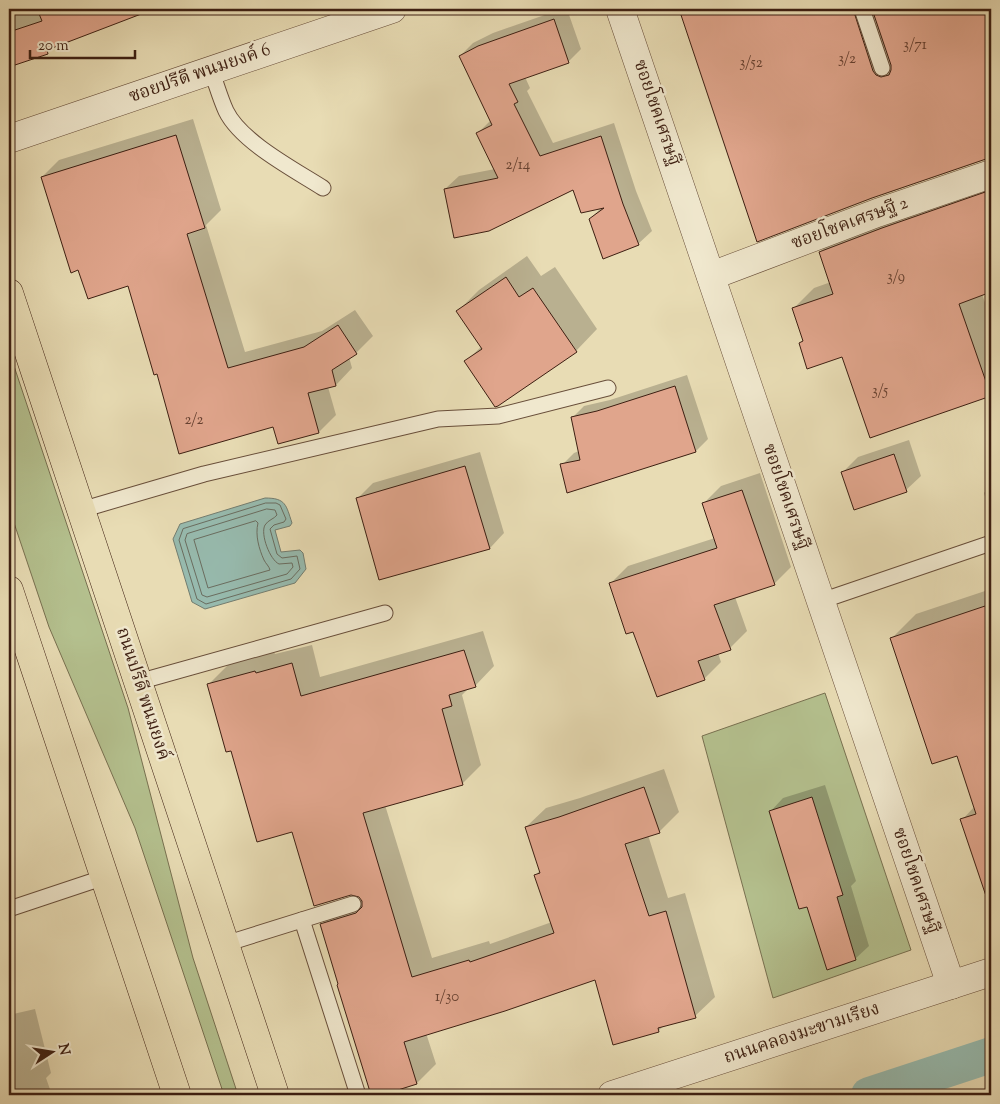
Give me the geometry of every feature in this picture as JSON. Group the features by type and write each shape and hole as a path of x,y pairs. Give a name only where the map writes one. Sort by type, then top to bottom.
{"main road":[{"name":"ถนนปรีดี พนมยงค์","path":"9,293 275,1095"},
{"path":"9,590 177,1095"}],"street":[{"name":"ซอยปรีดี พนมยงค์ 6","path":"9,139 392,9"},
{"name":"ซอยโชคเศรษฐี","path":"620,9 951,985"},
{"name":"ซอยโชคเศรษฐี 2","path":"711,276 877,213 991,174"},
{"name":"ถนนคลองมะขามเรียง","path":"612,1095 991,972"}],"lane":[{"path":"862,9 882,68"},
{"path":"211,70 227,112 244,134 263,149 323,188"},
{"path":"81,510 204,474 438,419 498,416 608,388"},
{"path":"821,601 991,543"},
{"path":"138,682 385,613"},
{"path":"9,909 105,877"},
{"path":"225,944 353,904"},
{"path":"302,920 358,1095"}],"green space":[{"path":"9,351 128,708 193,958 238,1095 224,1095 135,828 49,627 9,508"},
{"path":"825,693 911,950 773,998 702,736"}],"water":[{"path":"265,498 277,499 286,507 292,523 290,526 275,530 281,552 300,550 303,553 306,569 295,583 205,609 192,602 173,539 180,524"}],"building":[{"path":"37,9 148,9 149,11 47,50 48,54 9,67 9,32 42,21"},
{"path":"679,9 853,9 873,71 881,77 889,75 891,65 872,9 991,9 991,159 986,159 872,198 757,242"},
{"path":"554,19 569,63 509,84 518,102 514,104 540,156 601,136 623,204 639,245 603,259 589,219 604,208 581,213 573,190 489,231 454,238 444,189 498,178 476,133 492,125 459,56 478,46"},
{"path":"176,135 205,228 187,234 228,368 304,347 338,325 357,354 332,370 336,386 308,393 319,433 278,444 273,427 179,454 157,374 154,375 128,286 88,299 78,270 71,273 41,177"},
{"path":"991,190 991,292 959,304 991,396 870,438 842,357 807,369 799,343 803,341 792,308 833,294 819,252"},
{"path":"506,277 519,297 533,288 577,352 495,407 464,361 482,349 456,311"},
{"path":"675,386 696,452 567,493 560,464 580,460 571,417 597,411"},
{"path":"894,454 907,492 854,510 841,472"},
{"path":"465,466 490,549 379,580 356,498"},
{"path":"742,490 775,585 714,605 731,650 698,661 705,680 657,697 633,632 626,634 609,583 717,548 702,503"},
{"path":"991,604 991,895 986,896 960,819 976,814 957,756 932,764 890,638"},
{"path":"464,650 476,687 449,695 452,706 442,709 463,785 363,813 412,977 469,960 470,962 554,933 534,875 540,873 525,827 644,787 660,833 625,844 649,916 666,911 696,1018 658,1028 659,1032 613,1045 595,980 505,1011 404,1042 417,1084 382,1095 371,1095 320,924 356,913 362,907 362,901 359,897 351,895 314,906 292,832 257,842 231,751 226,752 207,684 292,663 301,696"},
{"path":"812,797 843,895 837,897 856,960 827,970 807,907 799,909 769,811"}],"waterway":[{"path":"869,1095 991,1055"}]}
